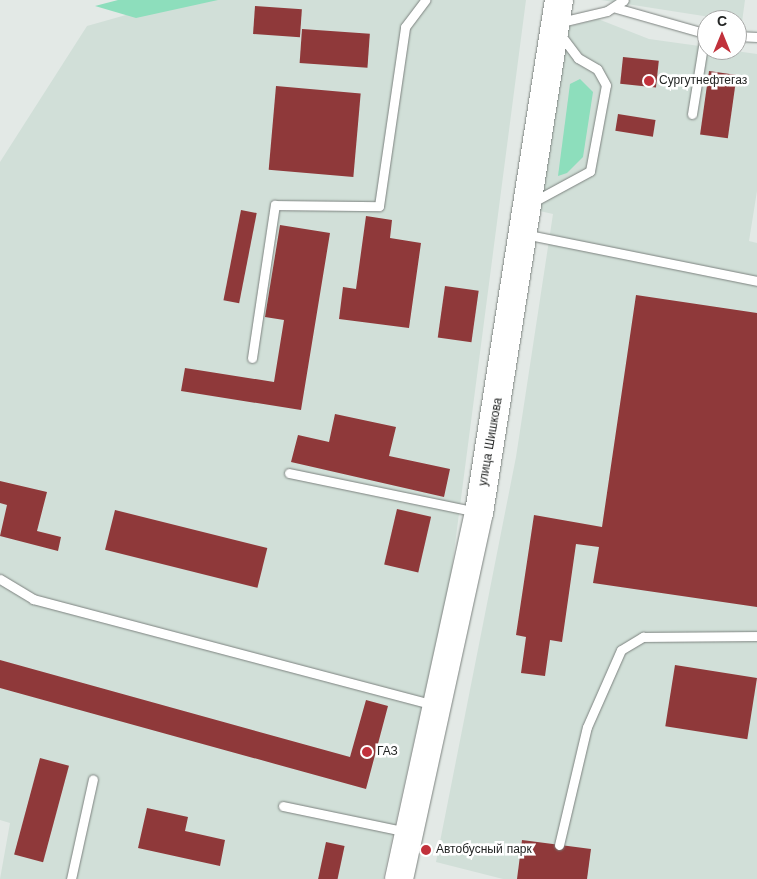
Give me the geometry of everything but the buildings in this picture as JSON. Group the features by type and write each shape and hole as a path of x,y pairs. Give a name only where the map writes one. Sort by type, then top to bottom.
{"main road":[{"name":"улица Шишкова","path":"400,879 440,706 479,512 524,207 556,13"}],"lane":[{"path":"252,358 275,205 379,206 405,27 425,0"},
{"path":"616,8 624,0"},
{"path":"556,13 568,18 616,8 697,31"},
{"path":"524,207 584,176 595,154 606,85 556,13"},
{"path":"692,114 701,60"},
{"path":"521,233 757,281"},
{"path":"289,474 479,512"},
{"path":"0,579 33,599 440,706"},
{"path":"559,845 587,727 620,650 643,637 757,636"},
{"path":"71,879 93,779"},
{"path":"283,806 410,833"}],"shaded area":[{"path":"179,0 526,0 451,575 383,879 0,879 10,823 0,820 0,162 87,26"},
{"path":"601,0 745,0 744,10 697,10 697,15"},
{"path":"598,19 649,39 697,46 697,60 747,60 747,53 757,54 757,191 749,241 757,243 757,879 503,879 436,862 516,457 553,214 535,210 563,28"}],"green space":[{"path":"118,0 218,0 136,18 95,6"},
{"path":"580,79 593,92 583,157 567,173 558,176 570,84"}],"place":[{"name":"Сургутнефтегаз","path":"649,81"},
{"name":"ГАЗ","path":"367,752"},
{"name":"Автобусный парк","path":"426,850"}]}
